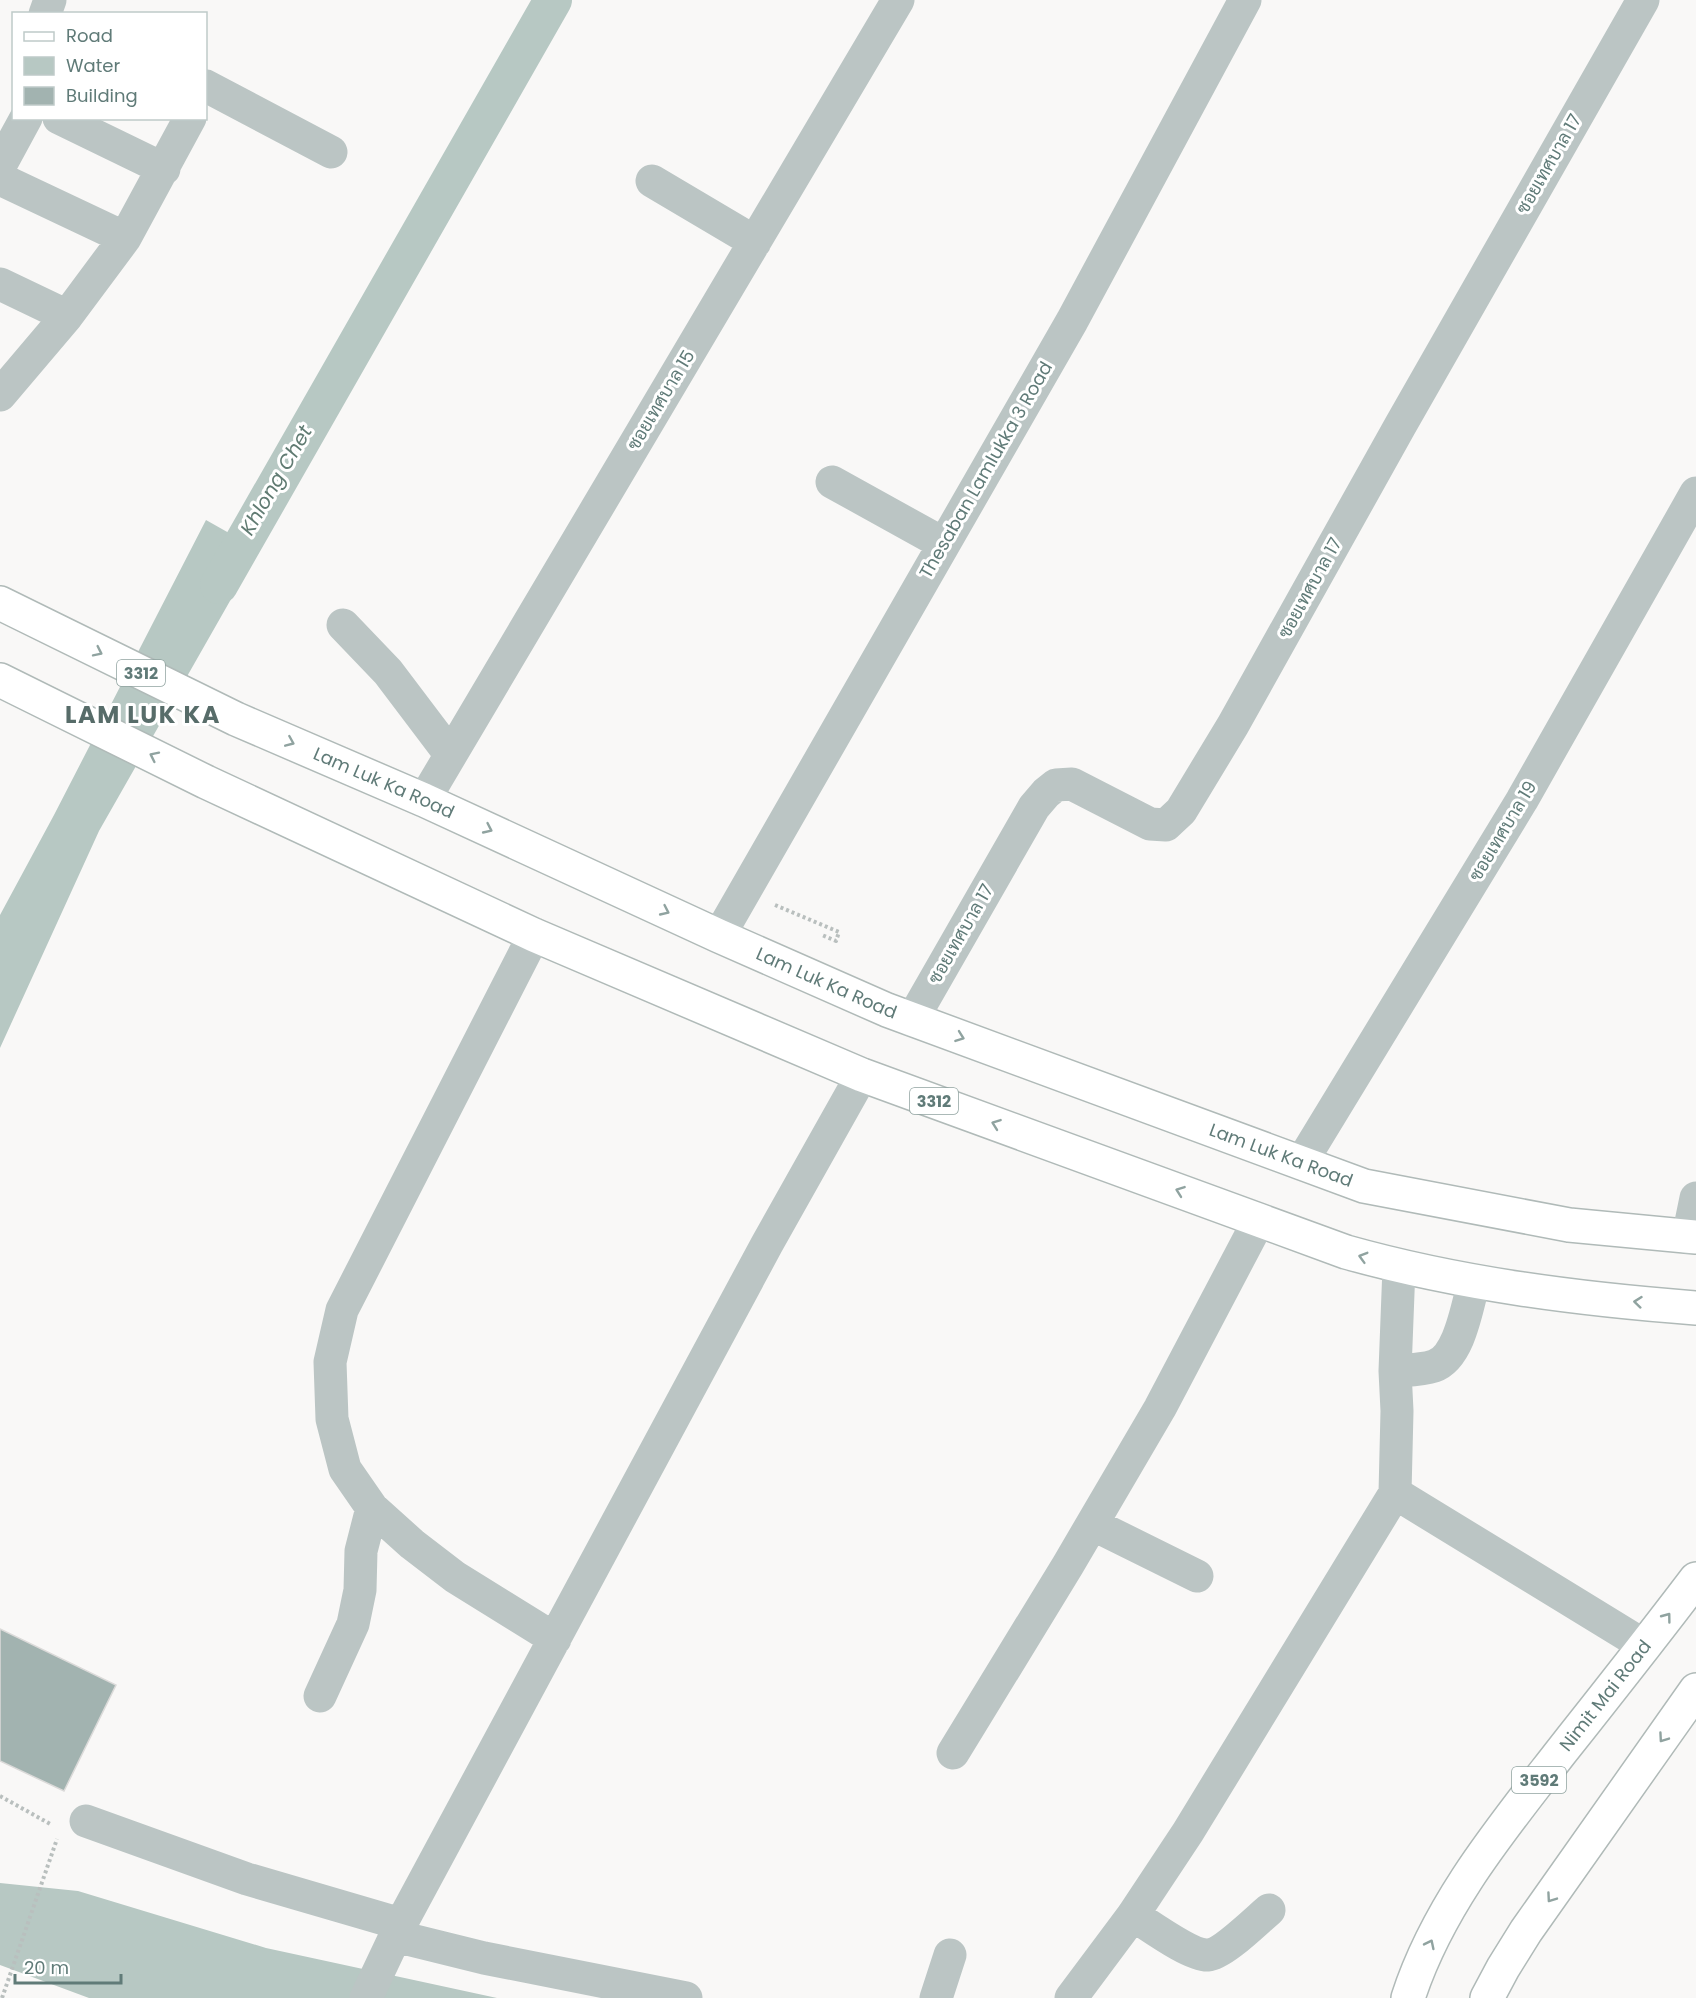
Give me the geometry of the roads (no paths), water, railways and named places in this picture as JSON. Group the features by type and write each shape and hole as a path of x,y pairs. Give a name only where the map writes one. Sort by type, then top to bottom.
{"main road":[{"name":"Lam Luk Ka Road","path":"0,603 236,719 424,800 718,936 912,1020 1364,1186 1569,1225 1692,1237"},
{"name":"3312","path":"5,687 534,934 862,1075 1346,1252 1399,1267 1474,1282 1692,1311"},
{"name":"Nimit Mai Road","path":"1408,1998 1425,1953 1447,1908 1514,1812 1696,1579"},
{"path":"1487,1998 1526,1931 1696,1690"}],"street":[{"name":"ซอยเทศบาล 15","path":"424,800 898,0"},
{"name":"Thesaban Lamlukka 3 Road","path":"718,936 1072,321 1245,0"},
{"name":"ซอยเทศบาล 17","path":"912,1020 1034,807 1056,785 1072,784 1150,824 1166,825 1181,811 1233,726 1400,426 1643,0"},
{"path":"207,89 331,152"},
{"path":"0,166 25,120"},
{"path":"63,120 164,169"},
{"path":"0,396 67,316 125,238 189,120"},
{"path":"0,179 125,238"},
{"path":"652,181 755,242"},
{"path":"0,284 67,316"},
{"path":"832,482 944,544"},
{"name":"ซอยเทศบาล 19","path":"1301,1163 1522,800 1696,493"},
{"path":"343,625 388,672 450,754"},
{"path":"534,934 342,1310 330,1362 332,1419 345,1470 372,1508 454,1577 555,1639"},
{"path":"366,1998 394,1938 767,1244 862,1075"},
{"path":"1692,1237 1696,1198"},
{"path":"953,1753 1160,1408 1258,1220"},
{"path":"1071,1998 1133,1915 1194,1822 1395,1493 1397,1411 1395,1371 1399,1267"},
{"path":"1395,1371 1434,1366 1448,1356 1456,1342 1474,1282"},
{"path":"1395,1493 1644,1646"},
{"path":"320,1696 353,1624 360,1590 361,1551 372,1508"},
{"path":"1092,1524 1197,1576"},
{"path":"73,1825 248,1879 394,1938 686,1998"},
{"path":"1133,1915 1190,1950 1209,1955 1226,1947 1269,1910"},
{"path":"936,1998 950,1955"}],"water":[{"path":"206,520 259,550 99,831 0,1048 0,915"},
{"path":"0,1883 78,1891 266,1948 497,1998 89,1998 0,1965"}],"waterway":[{"name":"Khlong Chet","path":"219,585 553,0"}],"district":[{"name":"LAM LUK KA","path":"143,715"}]}
